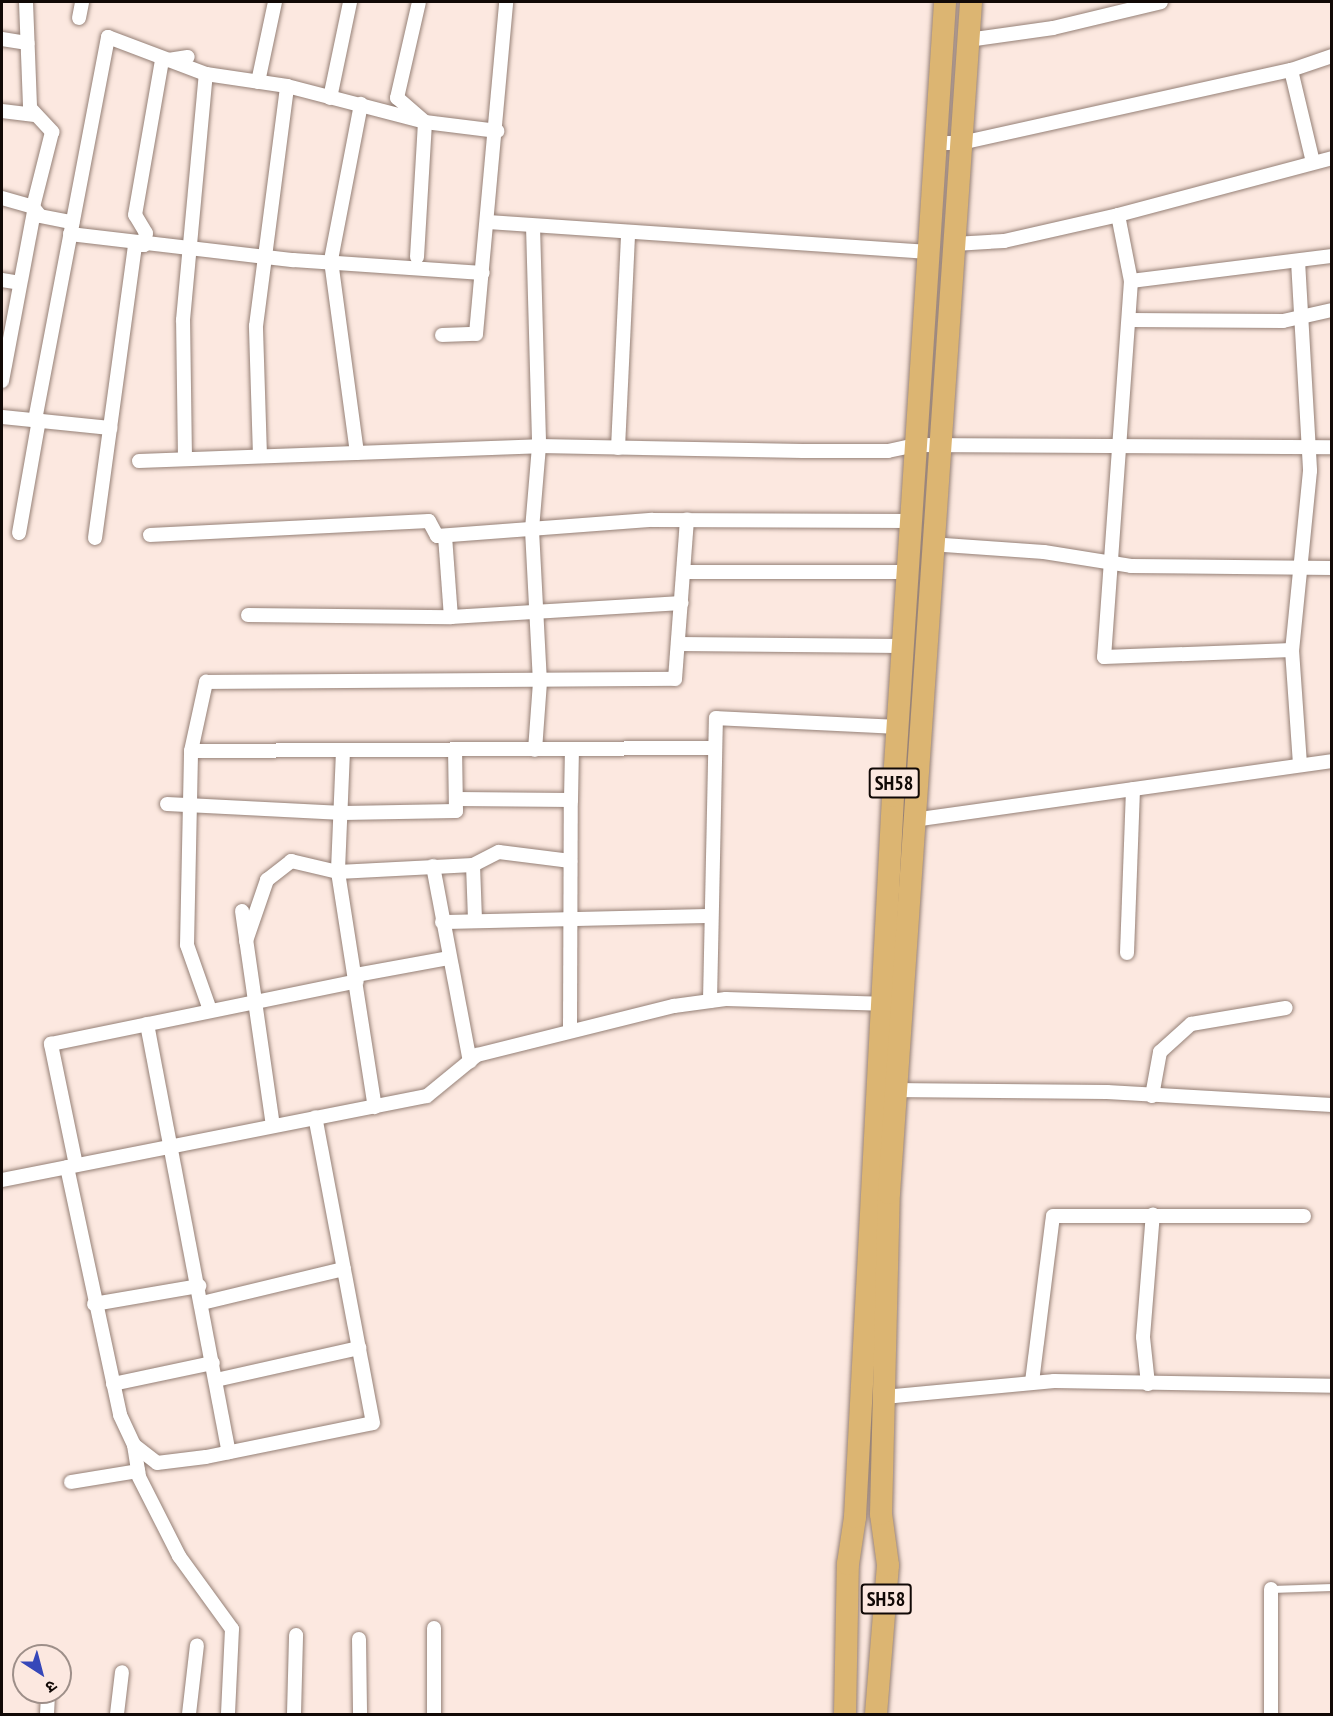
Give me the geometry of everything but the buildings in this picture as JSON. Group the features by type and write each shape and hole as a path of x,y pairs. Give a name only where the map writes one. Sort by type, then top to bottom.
{"main road":[{"name":"SH58","path":"845,1714 844,1652 848,1564 855,1516 886,1090 913,820 930,544 927,445 929,252 945,2"},
{"name":"SH58","path":"876,1714 884,1652 886,1547 880,1514 884,1396 886,1090 881,1004 911,521 927,445 954,244 971,2"}],"street":[{"path":"2,381 34,209 52,135 35,115 26,2"},
{"path":"79,18 82,2"},
{"path":"258,82 275,2"},
{"path":"330,98 350,2"},
{"path":"419,2 396,98 425,122"},
{"path":"442,335 476,334 497,131 506,2"},
{"path":"968,40 1053,28 1161,2"},
{"path":"19,533 71,228 108,37 162,61 206,74 287,86 425,122 497,131"},
{"path":"2,39 28,43"},
{"path":"936,143 961,143 1291,70 1332,56"},
{"path":"162,61 188,57"},
{"path":"135,245 144,245 146,233 135,215 162,61"},
{"path":"1291,70 1313,162"},
{"path":"185,459 181,371 206,74"},
{"path":"260,456 256,326 287,86"},
{"path":"357,453 331,260 361,104"},
{"path":"2,111 35,115"},
{"path":"417,257 425,122"},
{"path":"954,244 1004,241 1118,215 1332,158"},
{"path":"2,198 34,209 71,228 135,245 483,273"},
{"path":"1118,215 1131,281 1125,306 1129,320 1104,657 1292,650"},
{"path":"488,222 929,252"},
{"path":"534,226 539,447 532,530 540,682 535,750"},
{"path":"618,448 628,233"},
{"path":"95,538 135,245"},
{"path":"1131,281 1332,256"},
{"path":"1298,261 1304,317 1306,449 1310,471 1303,568 1292,650 1300,764"},
{"path":"2,280 20,283"},
{"path":"1129,320 1304,317 1332,310"},
{"path":"2,417 110,428"},
{"path":"139,461 539,447 888,451 927,445 1118,444 1306,449 1332,447"},
{"path":"150,535 429,521 437,537 687,519 911,521"},
{"path":"210,1010 187,945 191,751 206,682 540,682 675,679 687,519"},
{"path":"445,536 451,617"},
{"path":"930,544 1110,562 1332,568"},
{"path":"684,572 907,572"},
{"path":"248,615 451,617 682,603"},
{"path":"679,644 902,646"},
{"path":"710,1001 716,718 897,727"},
{"path":"191,751 714,748"},
{"path":"570,1030 572,749"},
{"path":"167,804 343,813 456,811 455,750"},
{"path":"343,751 343,813 338,872 375,1107"},
{"path":"913,820 1332,760"},
{"path":"1127,953 1133,789"},
{"path":"456,799 571,800"},
{"path":"246,941 267,880 291,861 338,872 473,865 499,852 570,861"},
{"path":"473,865 475,920"},
{"path":"433,866 470,1062"},
{"path":"242,911 273,1125"},
{"path":"442,922 572,916 711,916"},
{"path":"228,1714 232,1629 179,1556 138,1471 134,1445 113,1384 94,1304 51,1044 449,958"},
{"path":"2,1178 427,1096 477,1055 570,1030 710,1001 881,1004"},
{"path":"1152,1096 1160,1052 1191,1024 1286,1008"},
{"path":"147,1023 173,1144 229,1452"},
{"path":"886,1090 1152,1096 1332,1105"},
{"path":"134,1445 165,1464 373,1423 315,1118"},
{"path":"1032,1383 1050,1218 1153,1214 1304,1216"},
{"path":"1148,1384 1143,1337 1153,1214"},
{"path":"202,1303 344,1269"},
{"path":"94,1304 199,1286"},
{"path":"216,1380 359,1348"},
{"path":"113,1384 213,1363"},
{"path":"884,1396 1032,1383 1332,1386"},
{"path":"71,1482 138,1471"},
{"path":"1271,1589 1271,1714"},
{"path":"434,1628 434,1714"},
{"path":"294,1714 296,1635"},
{"path":"359,1639 360,1714"},
{"path":"189,1714 197,1645"},
{"path":"117,1714 122,1672"}],"lane":[{"path":"1271,1589 1332,1587"}]}
